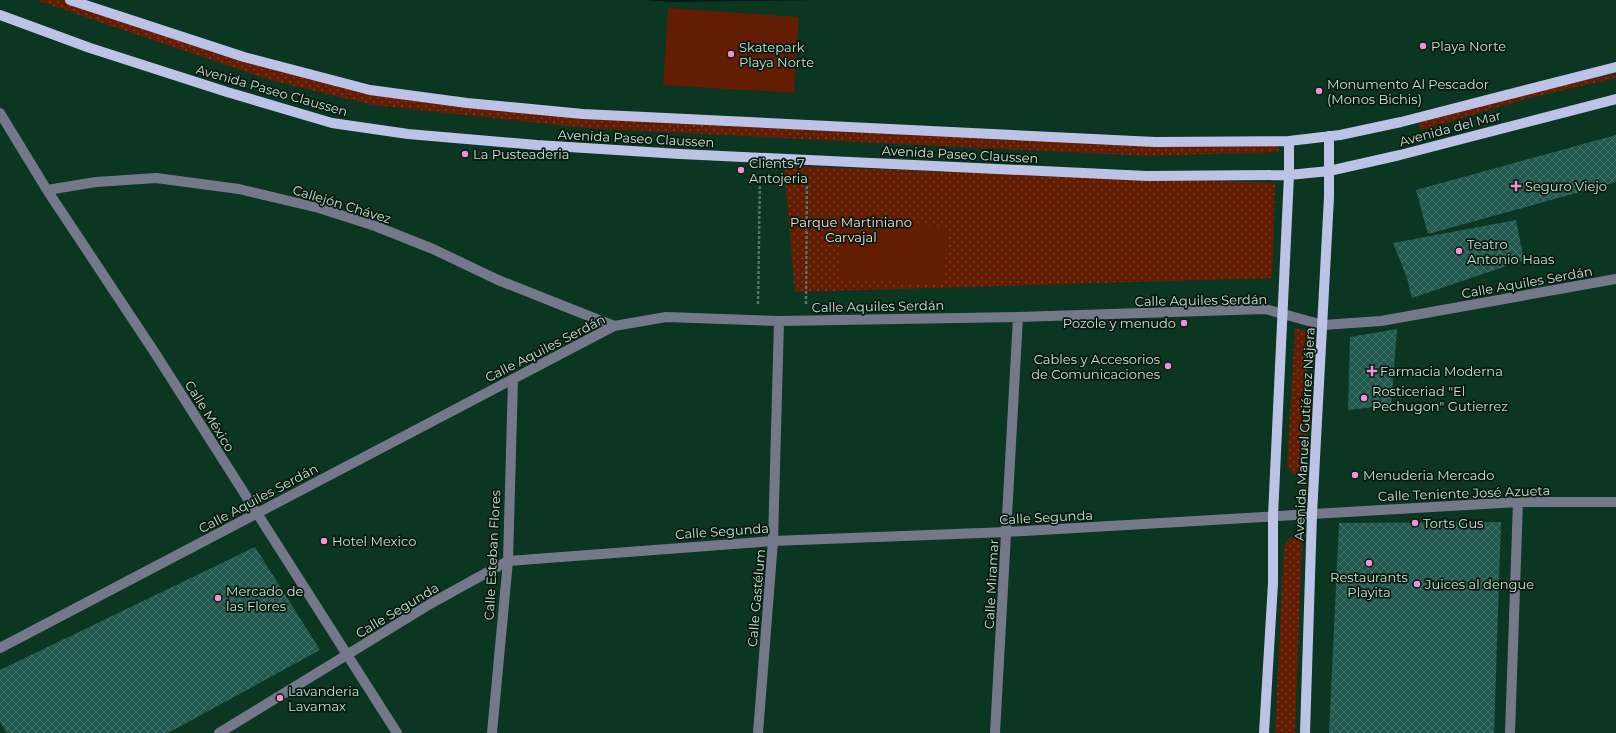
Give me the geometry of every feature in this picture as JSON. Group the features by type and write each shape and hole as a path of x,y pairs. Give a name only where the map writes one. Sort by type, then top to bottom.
{"main road":[{"name":"Avenida Paseo Claussen","path":"70,0 244,57 301,72 370,90 460,102 583,114 1123,140 1289,141 1329,136"},
{"name":"Avenida Paseo Claussen","path":"0,15 90,48 227,92 332,123 408,134 537,145 807,160 1147,176 1289,175"},
{"name":"Avenida del Mar","path":"1329,136 1401,122 1616,67"},
{"name":"Avenida del Mar","path":"1289,175 1329,171 1400,155 1616,99"},
{"name":"Avenida Manuel Gutiérrez Nájera","path":"1305,733 1312,514 1323,325 1329,136"},
{"name":"Avenida Manuel Gutiérrez Nájera","path":"1264,733 1273,584 1273,516 1289,175 1289,141"}],"street":[{"name":"Calle México","path":"0,113 47,190 155,353 397,733"},
{"name":"Callejón Chávez","path":"47,190 96,182 156,178 239,189 283,199 319,208 375,226 433,249 498,280 614,326"},
{"name":"Calle Aquiles Serdán","path":"0,648 614,326 666,317 806,321 1018,317 1265,309 1323,325 1381,322 1616,279"},
{"name":"Calle Miramar","path":"995,733 1018,317"},
{"name":"Calle Gastélum","path":"758,733 773,541 779,321"},
{"name":"Calle Esteban Flores","path":"492,733 508,561 512,379"},
{"name":"Calle Teniente José Azueta","path":"1273,516 1518,502 1616,502"},
{"path":"1510,733 1518,502"},
{"name":"Calle Segunda","path":"219,733 430,604 508,561 773,541 1007,532 1273,516"}],"path":[{"path":"757,320 760,157"},
{"path":"806,321 807,160"}],"green space":[{"path":"36,0 75,0 272,68 378,96 590,119 1149,146 1278,144 1279,152 1147,156 588,128 373,105 270,80"},
{"name":"Skatepark Playa Norte","path":"668,8 799,17 794,93 663,85"},
{"path":"1616,74 1616,78 1529,98 1422,130 1419,129 1419,121 1475,104"},
{"name":"Parque Martiniano Carvajal","path":"784,166 1275,183 1272,278 795,292"},
{"path":"841,220 948,227 944,285 838,278"},
{"path":"1295,328 1308,331 1305,470 1293,475 1287,466"},
{"path":"1291,537 1302,541 1295,733 1275,733 1284,545"}],"water":[{"path":"645,0 823,0 671,2"}],"building":[{"name":"Seguro Viejo","path":"1616,135 1616,182 1428,234 1416,190"},
{"name":"Teatro Antonio Haas","path":"1516,220 1524,260 1412,298 1407,278 1393,243"},
{"name":"Farmacia Moderna","path":"1397,329 1391,405 1348,410 1350,337"},
{"name":"Juices al dengue","path":"1501,522 1494,733 1329,733 1339,523"},
{"name":"Mercado de las Flores","path":"255,547 320,650 168,733 7,733 0,722 0,670"}],"place":[{"name":"Playa Norte","path":"1423,46"},
{"name":"Skatepark Playa Norte","path":"731,54"},
{"name":"Monumento Al Pescador (Monos Bichis)","path":"1319,91"},
{"name":"La Pusteaderia","path":"465,154"},
{"name":"Clients 7 Antojeria","path":"741,170"},
{"name":"Seguro Viejo","path":"1516,186"},
{"name":"Teatro Antonio Haas","path":"1459,251"},
{"name":"Pozole y menudo","path":"1184,323"},
{"name":"Cables y Accesorios de Comunicaciones","path":"1168,366"},
{"name":"Farmacia Moderna","path":"1372,371"},
{"name":"Rosticeriad \"El Pechugon\" Gutierrez","path":"1364,398"},
{"name":"Menuderia Mercado","path":"1355,475"},
{"name":"Torts Gus","path":"1415,523"},
{"name":"Hotel Mexico","path":"324,541"},
{"name":"Restaurants Playita","path":"1369,563"},
{"name":"Juices al dengue","path":"1417,584"},
{"name":"Mercado de las Flores","path":"218,598"},
{"name":"Lavanderia Lavamax","path":"280,698"}]}
